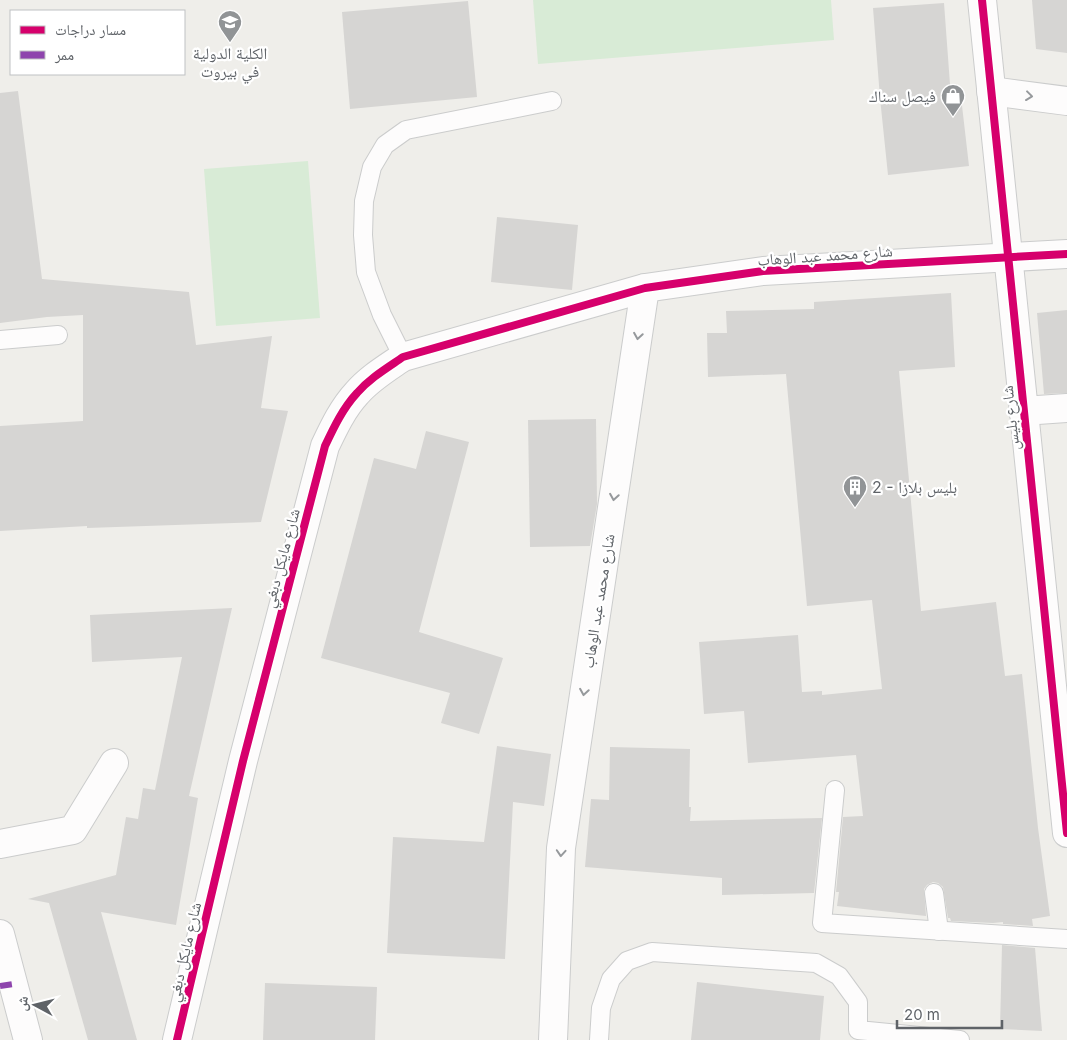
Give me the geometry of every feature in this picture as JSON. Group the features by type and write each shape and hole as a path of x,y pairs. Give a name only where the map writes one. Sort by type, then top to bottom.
{"street":[{"name":"شارع بليس","path":"982,0 1067,833"},
{"path":"991,91 1067,101"},
{"name":"شارع محمد عبد الوهاب","path":"553,1040 561,848 645,288 764,271 1067,254"},
{"name":"شارع مايكل دبغي","path":"178,1040 243,761 325,446 340,415 357,392 378,374 403,357 645,288"},
{"path":"1024,411 1067,408"},
{"path":"0,844 73,830 114,763"},
{"path":"0,934 28,1040"}],"lane":[{"path":"403,357 382,315 366,272 362,235 364,201 372,167 385,145 406,130 552,101"},
{"path":"0,340 58,335"},
{"path":"835,790 822,923 1067,939"},
{"path":"934,893 939,931"},
{"path":"599,1040 602,1008 611,979 627,960 652,952 816,963 839,976 858,1002 857,1035 960,1040"}],"green space":[{"path":"533,0 831,0 834,40 538,64"},
{"path":"308,161 320,318 216,326 204,169"}],"building":[{"path":"1032,0 1067,0 1067,53 1036,49"},
{"path":"468,1 477,97 350,109 342,12"},
{"path":"944,3 951,98 961,97 969,166 888,175 873,8"},
{"path":"18,91 42,279 189,292 196,345 272,336 261,408 288,411 261,522 87,528 87,526 0,531 0,426 83,421 83,315 0,323 0,93"},
{"path":"497,217 578,225 572,290 491,282"},
{"path":"951,293 955,367 899,371 921,611 996,602 1005,676 1022,674 1038,828 1050,916 1032,919 1033,926 1003,924 1003,922 951,921 948,918 943,887 933,882 924,889 926,916 837,906 839,892 836,892 843,817 863,816 856,755 748,763 744,711 704,714 699,642 798,635 802,692 822,691 822,695 882,689 872,600 807,606 786,374 708,377 707,333 727,333 726,311 814,309 814,302"},
{"path":"1067,310 1067,393 1044,394 1037,313"},
{"path":"596,419 597,504 590,546 530,547 528,420"},
{"path":"426,431 469,442 419,632 503,658 479,734 441,723 450,693 321,658 374,458 416,469"},
{"path":"232,608 189,796 198,798 176,925 101,912 137,1040 88,1040 49,903 28,899 116,875 126,817 138,819 143,788 155,790 182,657 92,662 90,615"},
{"path":"497,746 551,754 544,806 513,802 505,959 387,953 393,837 484,842"},
{"path":"610,747 690,749 690,821 822,818 814,893 722,895 722,878 585,867 591,799 609,800"},
{"path":"1002,945 1035,948 1042,1031 1000,1029"},
{"path":"697,982 824,996 820,1040 691,1040"},
{"path":"265,983 377,987 375,1040 263,1040"}],"marked path":[{"path":"0,986 13,984"}],"cycle path":[{"path":"982,0 1067,833"},
{"path":"177,1040 243,761 325,446 347,405 367,383 403,357 645,288 763,271 1067,254"}],"place":[{"name":"الكلية الدولية في بيروت","path":"230,43"},
{"name":"فيصل سناك","path":"953,117"},
{"name":"2 - بليس بلازا","path":"855,508"}]}
